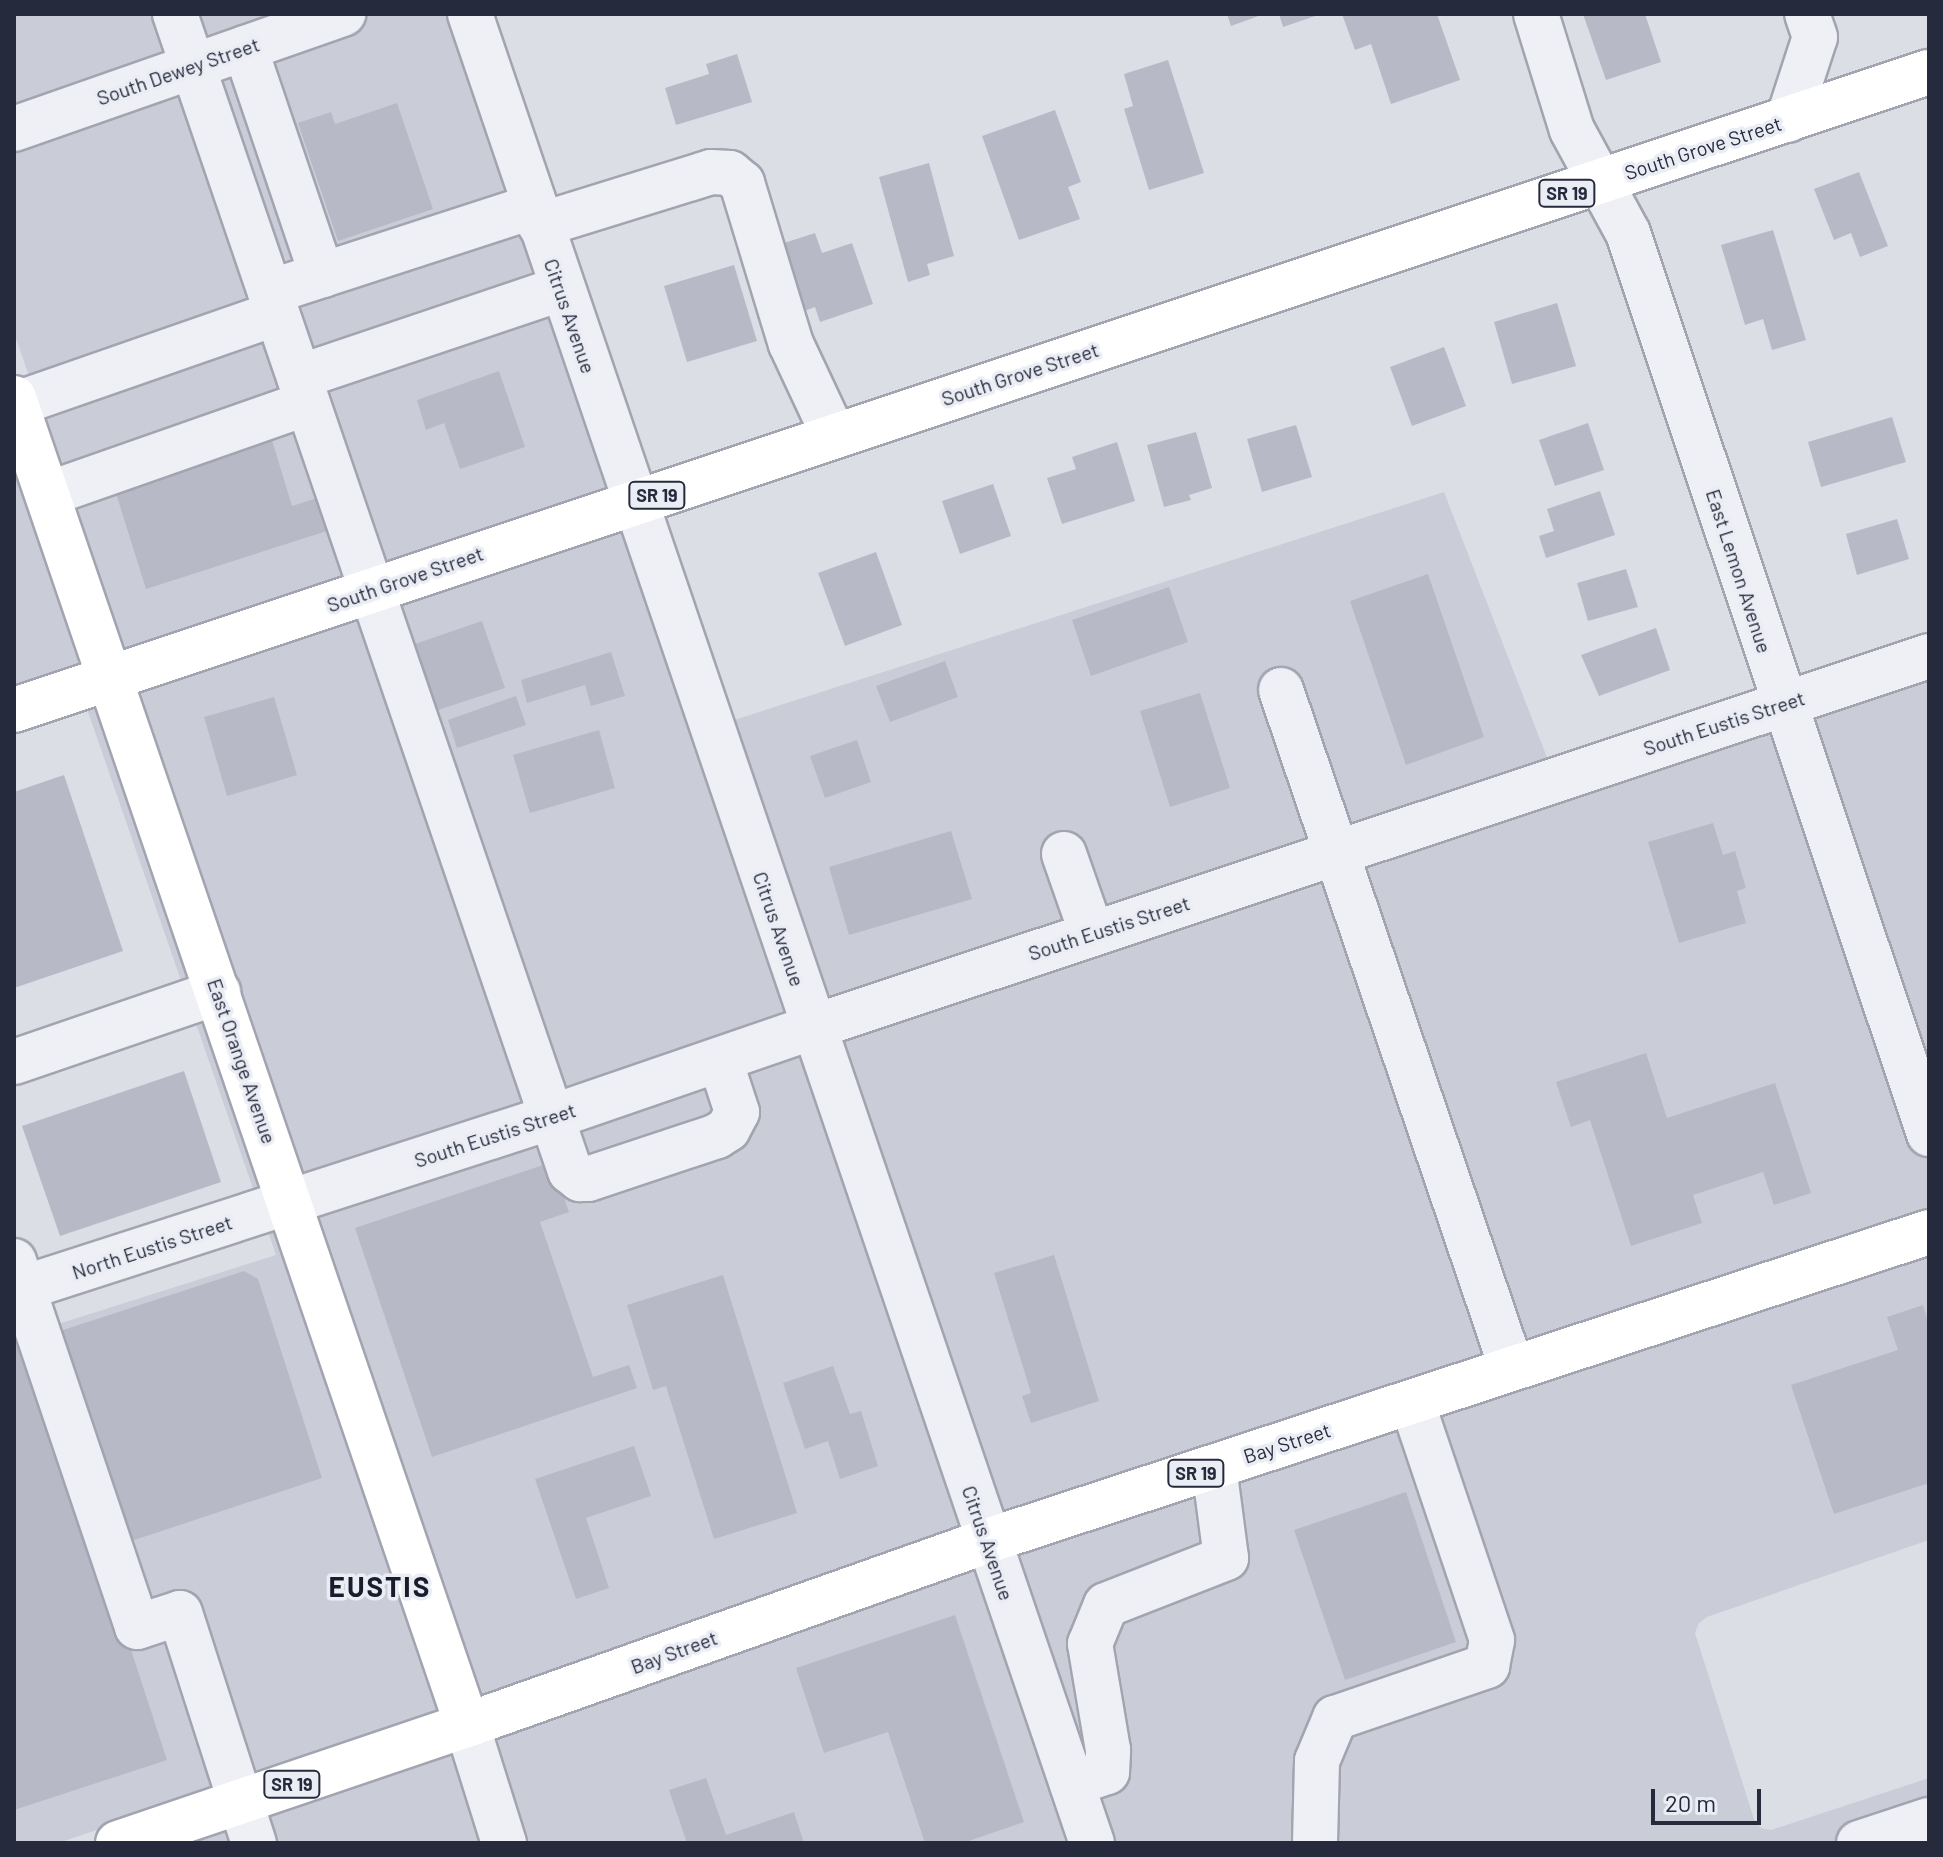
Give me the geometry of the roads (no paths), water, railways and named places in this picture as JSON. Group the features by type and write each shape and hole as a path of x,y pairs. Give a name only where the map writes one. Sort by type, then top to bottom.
{"main road":[{"name":"South Grove Street","path":"111,678 1929,72"},
{"name":"East Orange Avenue","path":"15,401 467,1725"},
{"name":"SR 19","path":"14,710 111,678"},
{"name":"Bay Street","path":"467,1725 987,1541 1929,1232"},
{"name":"SR 19","path":"118,1843 467,1725"}],"street":[{"path":"175,14 570,1171 580,1179 717,1136 734,1121 737,1112 720,1060"},
{"name":"South Dewey Street","path":"14,129 343,14"},
{"name":"Citrus Avenue","path":"470,14 1092,1843"},
{"name":"East Lemon Avenue","path":"1536,14 1572,130 1628,233 1929,1134"},
{"path":"1788,120 1815,37 1807,14"},
{"path":"245,48 322,275"},
{"path":"15,401 274,302 322,275 711,172 730,173 742,183 791,344 834,436"},
{"path":"48,494 561,289"},
{"name":"South Eustis Street","path":"289,1202 552,1117 813,1027 1929,656"},
{"path":"1281,690 1512,1369"},
{"path":"1064,854 1092,934"},
{"path":"14,1062 218,992"},
{"name":"North Eustis Street","path":"17,1280 289,1202"},
{"path":"17,1280 137,1627 180,1613 254,1843"},
{"path":"1315,1843 1317,1761 1335,1718 1487,1666 1492,1640 1412,1402"},
{"path":"1072,1784 1107,1772 1108,1750 1090,1644 1106,1605 1226,1558 1214,1467"},
{"path":"467,1725 504,1843"},
{"path":"1859,1843 1929,1820"}],"district":[{"name":"EUSTIS","path":"380,1586"}]}
